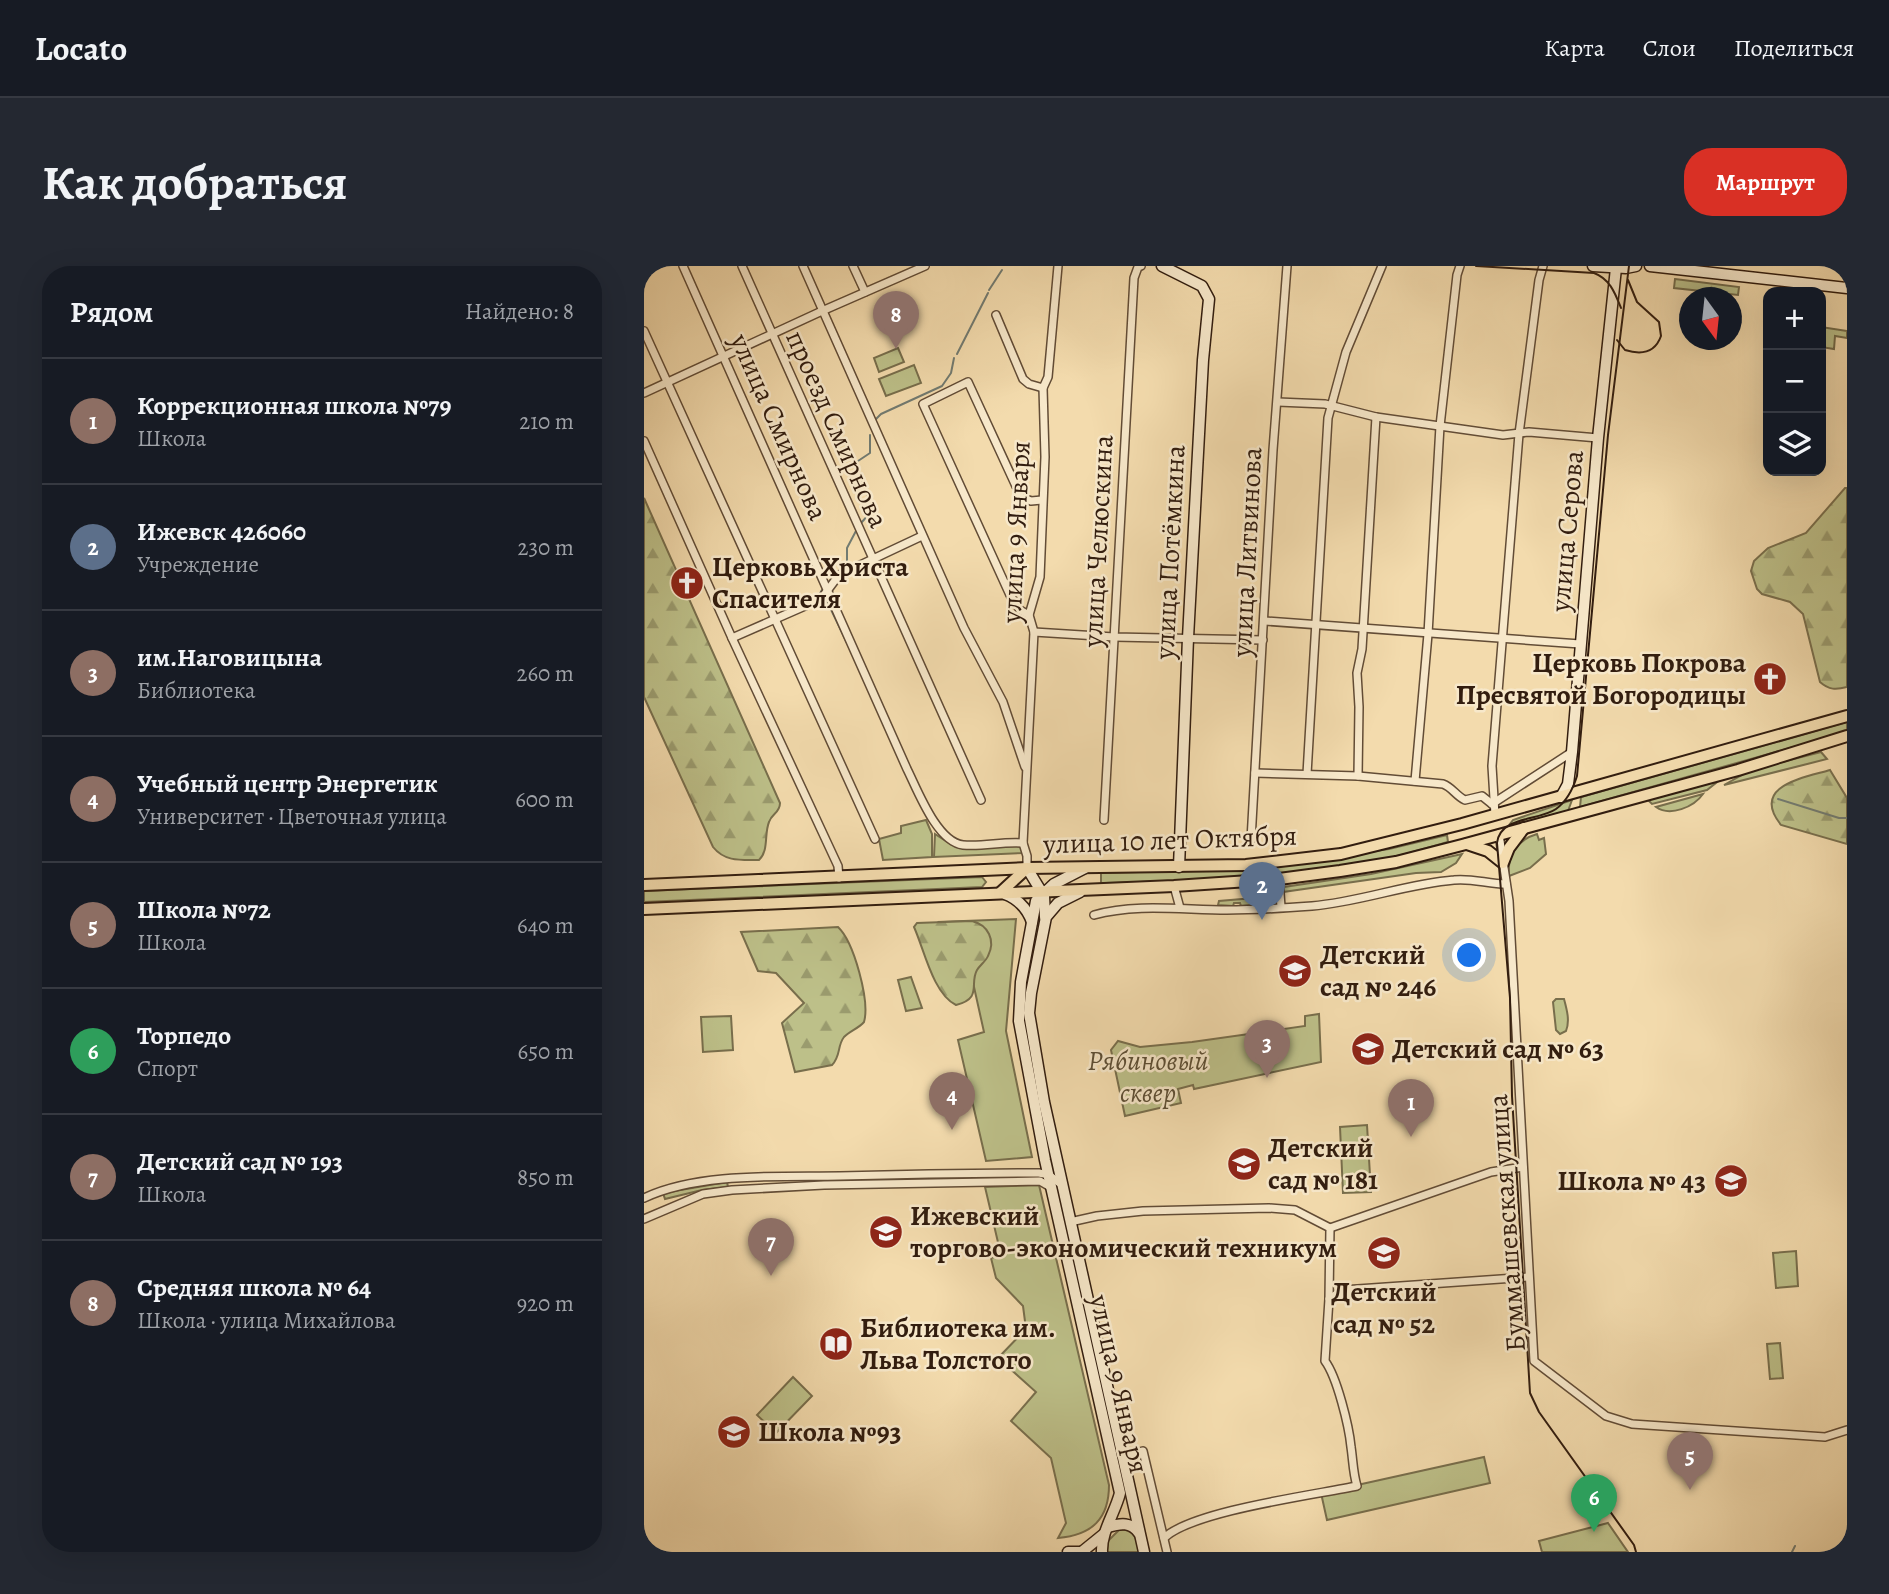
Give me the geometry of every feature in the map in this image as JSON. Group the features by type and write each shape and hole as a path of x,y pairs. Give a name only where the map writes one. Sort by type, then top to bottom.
{"main road":[{"name":"улица Потёмкина","path":"1162,266 1202,286 1209,299 1203,360 1188,638 1179,867"},
{"path":"1593,266 1634,266"},
{"path":"1650,266 1847,288"},
{"name":"улица Серова","path":"1561,797 1568,784 1572,752 1598,438 1616,268"},
{"name":"улица 10 лет Октября","path":"644,885 1027,868 1246,866 1341,854 1446,829 1494,809 1507,811 1561,797 1847,716"},
{"name":"улица 10 лет Октября","path":"644,909 1279,879 1396,862 1738,770 1847,736"},
{"path":"1499,834 1507,811"},
{"path":"1467,844 1488,851 1503,863 1509,848 1524,828"},
{"path":"1446,829 1452,838 1452,844 1446,849"},
{"path":"995,893 1027,868 1043,892 1066,877 1089,867"},
{"path":"1045,920 1053,907 1064,899 1089,889 1084,878 1089,867"},
{"path":"990,870 995,893"},
{"name":"улица 9 Января","path":"1043,892 1045,920 1029,1013 1051,1161 1042,1176 1057,1186 1070,1222 1144,1552"},
{"name":"улица 9 Января","path":"1043,892 1035,905 1021,982 1019,1021 1057,1186 1120,1493 1106,1530 1102,1552"},
{"path":"995,893 1019,901 1029,914 1033,926"},
{"path":"1068,1552 1084,1551 1106,1530 1121,1523 1134,1527 1141,1537"}],"street":[{"name":"улица Смирнова","path":"684,266 907,769 943,833 952,842 962,845 1023,843"},
{"name":"проезд Смирнова","path":"742,266 981,800"},
{"path":"803,266 964,628 1003,702 1027,772"},
{"path":"853,266 865,292"},
{"path":"644,393 915,268 925,266"},
{"name":"улица 9 Января","path":"1027,868 1023,843 1034,632 1029,615 1040,577 1045,457 1043,388 1048,377 1058,266"},
{"name":"улица Челюскина","path":"1104,821 1134,278 1141,266"},
{"name":"улица Литвинова","path":"1251,840 1273,450 1287,266"},
{"path":"1307,774 1328,418 1346,352 1382,266"},
{"path":"1415,781 1428,634 1440,426 1460,266"},
{"path":"1494,809 1492,766 1519,434 1539,280 1544,266"},
{"path":"996,315 1024,379 1029,384 1043,388"},
{"path":"644,331 875,839"},
{"path":"1029,615 1020,610 1010,595 923,404 968,382 1021,497 1031,501 1042,500"},
{"path":"1278,402 1325,404 1376,417 1503,435 1529,432 1598,438"},
{"path":"1358,776 1357,673 1364,628 1376,417"},
{"path":"644,440 838,866 839,878"},
{"path":"732,638 821,599 839,575 922,536"},
{"path":"1265,621 1580,644"},
{"path":"1034,632 1114,637 1263,640"},
{"path":"1494,809 1572,752"},
{"path":"1255,774 1358,776 1443,784 1450,786 1457,796 1465,800 1482,796 1494,809"},
{"name":"Буммашевская улица","path":"1499,834 1509,901 1534,1361 1608,1417 1632,1424 1825,1437 1847,1430"},
{"path":"1094,915 1109,911 1180,908 1229,910 1346,902 1450,880 1472,878 1506,884"},
{"path":"1279,879 1281,907"},
{"path":"1174,886 1180,908"},
{"path":"1070,1222 1143,1211 1269,1208 1295,1210 1330,1228 1491,1172 1523,1167"},
{"path":"644,1198 657,1191 698,1182 731,1179 947,1174 1042,1176"},
{"path":"947,1174 947,1183"},
{"path":"823,1176 824,1185"},
{"path":"644,1219 703,1194 732,1190 947,1183 1042,1176"},
{"path":"731,1179 732,1190"},
{"path":"657,1191 664,1209"},
{"path":"1164,1538 1205,1517 1357,1486 1351,1443 1338,1388 1325,1361 1330,1228"},
{"path":"1329,1298 1343,1290 1528,1277"},
{"path":"1123,1456 1143,1451 1167,1552"}],"green space":[{"path":"1675,279 1739,287 1679,287 1674,288"},
{"path":"1826,328 1847,331 1847,338 1835,336 1834,349 1826,348"},
{"path":"898,348 904,362 879,372 874,358"},
{"path":"914,365 921,383 886,396 879,379"},
{"path":"1845,488 1847,687 1836,689 1826,687 1820,682 1803,614 1790,602 1762,594 1757,589 1751,571 1754,561 1768,548 1806,533"},
{"path":"644,498 780,803 779,809 769,822 764,852 759,860 728,858 713,847 644,697"},
{"path":"1847,722 1847,732 1580,807 1581,797"},
{"path":"1821,752 1827,759 1724,785 1751,770"},
{"path":"1830,770 1847,798 1847,844 1781,825 1773,812 1772,801 1784,786"},
{"path":"1721,779 1707,790 1652,804 1648,800"},
{"path":"1703,794 1694,803 1675,811 1656,807"},
{"path":"1572,800 1568,811 1510,824 1513,820"},
{"path":"926,820 932,834 932,857 883,860 879,839 901,833 901,826"},
{"path":"935,834 952,845 1005,844 1021,846 1023,853 934,857"},
{"path":"1537,834 1539,840 1544,838 1546,854 1530,868 1509,876 1510,861 1515,849 1524,840"},
{"path":"1447,835 1448,842 1343,868 1242,878 1101,883 1101,873 1251,869 1389,849"},
{"path":"1462,854 1456,863 1441,872 1416,873 1283,892 1284,887 1371,874"},
{"path":"982,877 986,882 982,887 644,902 644,891"},
{"path":"1277,896 1278,905 1218,905 1219,901"},
{"path":"1016,919 1006,1031 1032,1157 986,1161 958,1040 984,1032 970,969 939,922"},
{"path":"972,921 982,926 989,934 990,950 977,970 970,999 956,1005 935,981 914,927 917,923"},
{"path":"838,927 850,945 859,972 865,1000 864,1022 844,1037 832,1065 795,1072 782,1023 804,1003 776,973 758,971 741,932"},
{"path":"911,977 922,1008 906,1011 898,980"},
{"path":"1556,999 1564,999 1568,1015 1566,1031 1560,1034 1556,1030 1553,1002"},
{"name":"Рябиновый сквер","path":"1319,1014 1321,1062 1194,1089 1193,1085 1178,1089 1181,1103 1125,1116 1111,1050 1118,1041 1140,1047 1192,1042 1305,1026 1305,1016"},
{"path":"731,1016 733,1050 703,1052 701,1017"},
{"path":"1367,1125 1371,1192 1343,1193 1340,1127"},
{"path":"727,1182 728,1187 665,1199 663,1193"},
{"path":"1039,1185 1109,1485 1106,1507 1096,1523 1080,1533 1058,1538 1066,1523 1051,1458 1011,1421 1036,1392 998,1358 1026,1329 1023,1306 996,1278 991,1258 1001,1255 985,1187"},
{"path":"1796,1251 1798,1286 1776,1288 1773,1253"},
{"path":"1780,1343 1783,1378 1770,1379 1767,1344"},
{"path":"793,1377 812,1396 776,1433 757,1415"},
{"path":"1484,1457 1490,1483 1327,1520 1321,1493"},
{"path":"1608,1523 1628,1552 1542,1552 1539,1541"},
{"path":"1119,1530 1131,1533 1140,1552 1107,1552 1108,1541"}],"waterway":[{"path":"989,290 1002,270"},
{"path":"957,354 988,293"},
{"path":"875,420 881,414 942,386 951,373 954,358"},
{"path":"860,524 873,510 855,463 870,453 870,435"},
{"path":"845,568 847,548 857,529"},
{"path":"819,595 822,590"},
{"path":"825,597 847,643"},
{"path":"1778,799 1839,818 1847,818"},
{"path":"1792,1552 1795,1546"}],"tram line":[{"path":"1476,266 1594,273 1608,283 1621,308"},
{"path":"1629,266 1608,435 1577,776 1574,786 1560,806 1549,813 1521,820 1505,828 1497,843 1510,998 1512,1096 1530,1393 1539,1412 1634,1545 1636,1552"},
{"path":"1617,340 1625,350 1642,352 1655,346 1661,336 1659,322 1637,302 1628,280"}],"place":[{"name":"Средняя школа № 64","path":"896,349"},
{"name":"Церковь Христа Спасителя","path":"687,583"},
{"name":"Церковь Покрова Пресвятой Богородицы","path":"1770,679"},
{"name":"Ижевск 426060","path":"1262,920"},
{"name":"Детский сад № 246","path":"1295,971"},
{"name":"Детский сад № 63","path":"1368,1049"},
{"name":"им.Наговицына","path":"1267,1078"},
{"name":"Учебный центр Энергетик","path":"952,1130"},
{"name":"Коррекционная школа №79","path":"1411,1137"},
{"name":"Детский сад № 181","path":"1244,1164"},
{"name":"Школа № 43","path":"1731,1181"},
{"name":"Ижевский торгово-экономический техникум","path":"886,1232"},
{"name":"Детский сад № 52","path":"1384,1253"},
{"name":"Детский сад № 193","path":"771,1276"},
{"name":"Библиотека им. Льва Толстого","path":"836,1344"},
{"name":"Школа №93","path":"734,1432"},
{"name":"Школа №72","path":"1690,1490"},
{"name":"Торпедо","path":"1594,1532"}]}
